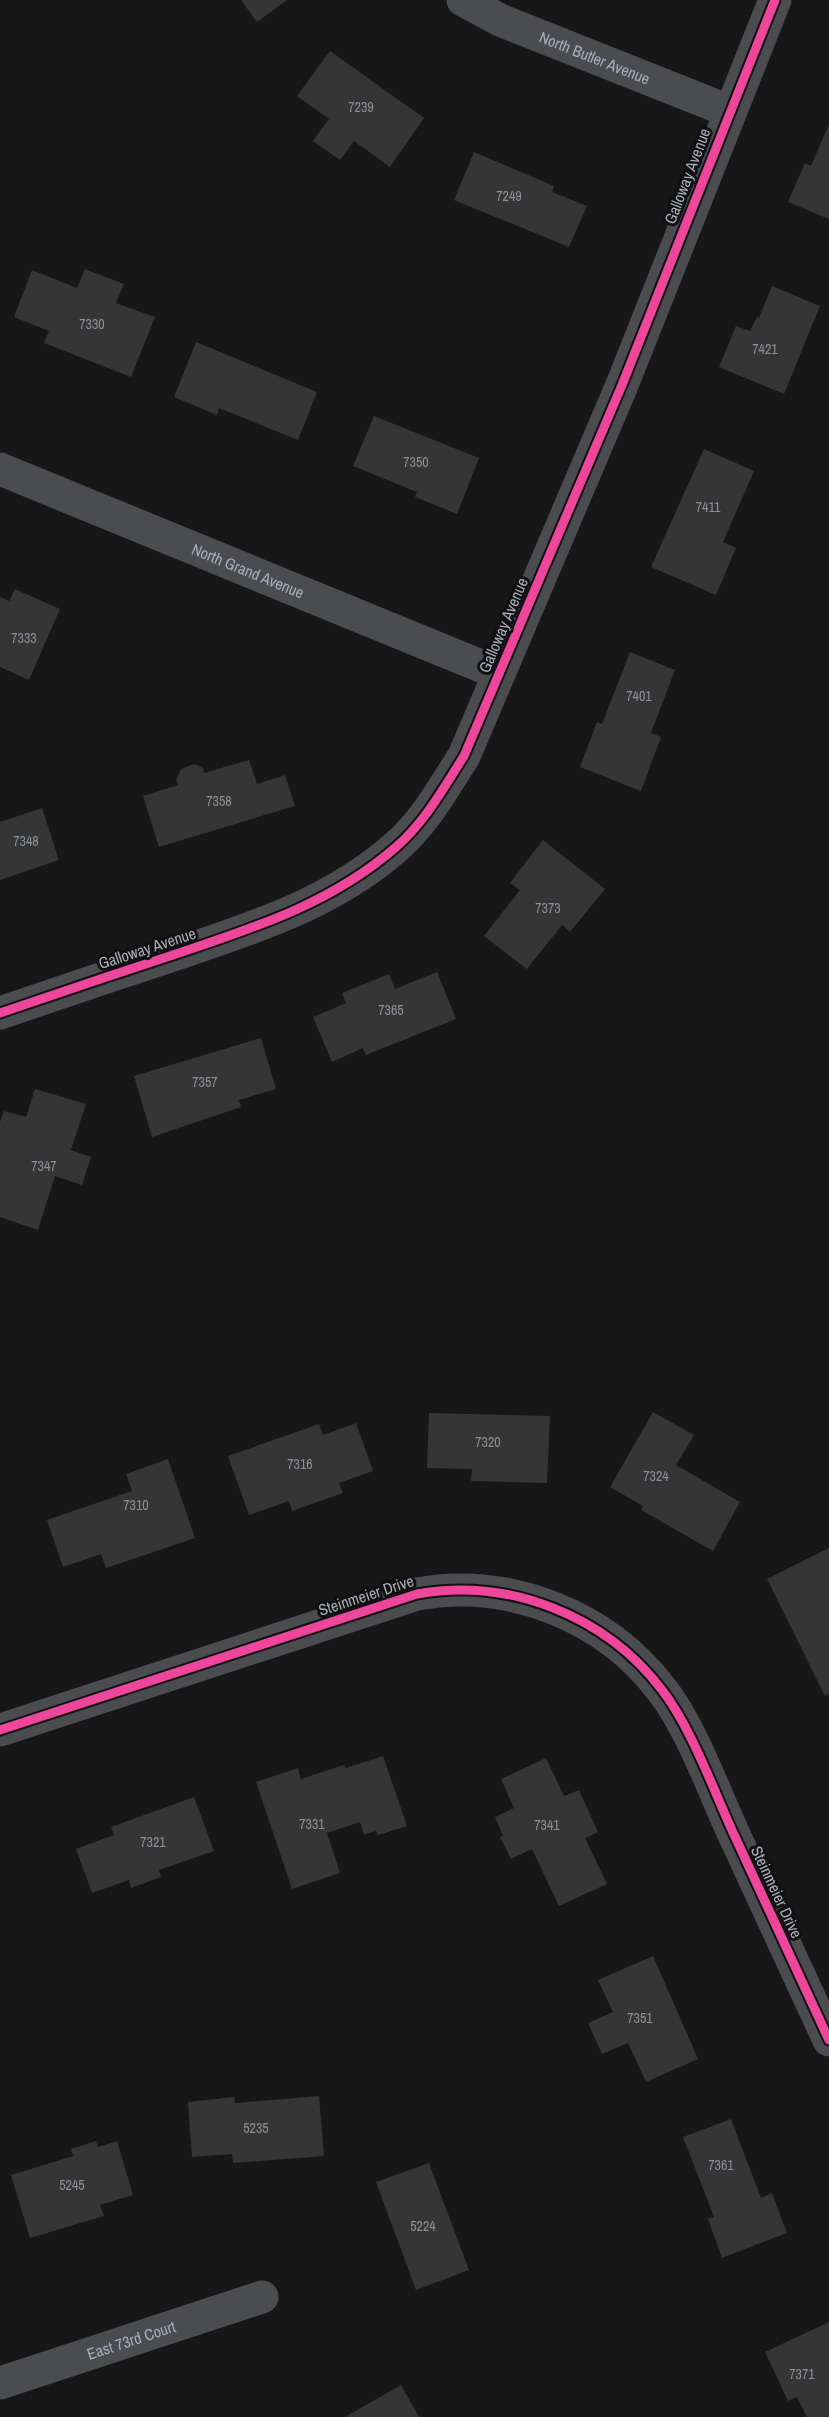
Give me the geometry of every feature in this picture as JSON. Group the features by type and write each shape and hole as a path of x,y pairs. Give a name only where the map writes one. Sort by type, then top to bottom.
{"street":[{"name":"North Butler Avenue","path":"464,0 500,20 729,111"},
{"name":"Galloway Avenue","path":"0,1012 288,915 354,880 398,846 434,803 464,756 621,385 775,0"},
{"name":"North Grand Avenue","path":"0,469 498,673"},
{"name":"Steinmeier Drive","path":"0,1730 417,1594 473,1590 509,1595 544,1604 580,1619 610,1639 639,1663 662,1690 690,1738 829,2040"},
{"name":"East 73rd Court","path":"0,2383 262,2297"}],"building":[{"path":"241,0 287,0 257,22"},
{"path":"330,51 424,118 390,167 354,141 340,160 313,141 329,119 297,96"},
{"path":"829,124 829,219 788,202 805,163 811,166"},
{"path":"474,152 554,186 552,192 587,206 569,247 454,200"},
{"path":"85,269 124,284 116,303 155,317 131,377 44,343 49,331 14,317 32,270 77,288"},
{"path":"772,286 820,306 784,394 719,367 736,326 750,331 757,317 759,318"},
{"path":"196,342 317,392 298,440 219,408 217,415 174,397"},
{"path":"374,416 479,458 457,514 415,497 417,492 353,466"},
{"path":"704,449 754,471 723,542 736,548 716,595 651,567"},
{"path":"15,589 60,609 29,680 0,667 0,597 9,601"},
{"path":"630,652 675,670 651,733 661,737 641,791 580,767 597,722 602,724"},
{"path":"249,760 257,784 285,775 295,806 159,847 143,796 178,785 176,780 181,769 194,764 203,768 204,773"},
{"path":"42,808 59,860 0,880 0,822"},
{"path":"543,840 605,889 570,932 562,925 527,969 484,936 520,890 510,883"},
{"path":"437,972 456,1019 366,1055 363,1048 332,1062 313,1017 346,1003 342,993 389,974 395,989"},
{"path":"261,1038 276,1089 239,1100 241,1107 152,1137 134,1076"},
{"path":"35,1089 86,1104 71,1150 91,1157 82,1185 55,1176 38,1230 0,1217 0,1122 4,1111 26,1117"},
{"path":"653,1412 694,1435 676,1465 740,1502 713,1551 641,1510 643,1506 610,1487"},
{"path":"429,1413 550,1416 547,1483 471,1481 472,1469 427,1468"},
{"path":"356,1423 373,1471 339,1483 343,1493 292,1511 289,1501 249,1515 228,1456 319,1424 323,1435"},
{"path":"168,1459 195,1538 106,1568 101,1554 63,1567 47,1520 132,1491 126,1474"},
{"path":"829,1548 829,1694 825,1696 767,1579"},
{"path":"383,1756 407,1826 378,1835 376,1831 364,1835 360,1822 327,1833 340,1873 292,1889 256,1782 298,1768 301,1779 344,1765 346,1768"},
{"path":"546,1758 564,1796 579,1790 598,1832 585,1838 607,1884 559,1906 532,1849 511,1859 500,1837 503,1836 495,1817 514,1808 501,1779"},
{"path":"194,1797 214,1851 159,1870 161,1877 131,1888 129,1880 92,1893 76,1849 114,1835 111,1827"},
{"path":"653,1956 698,2059 646,2082 628,2043 602,2054 588,2023 613,2012 598,1980"},
{"path":"319,2096 324,2156 233,2163 232,2154 192,2157 188,2102 234,2097 235,2103"},
{"path":"731,2119 761,2198 772,2193 787,2233 722,2258 708,2219 714,2217 683,2137"},
{"path":"96,2141 98,2147 117,2141 133,2195 100,2205 104,2216 30,2238 11,2175 73,2156 71,2149"},
{"path":"429,2163 469,2270 416,2290 376,2182"},
{"path":"829,2322 829,2417 807,2417 797,2397 788,2401 765,2352"},
{"path":"401,2385 419,2417 345,2417"}],"cycle path":[{"path":"0,1013 232,935 290,912 318,899 371,867 416,827 464,756 622,385 775,0"},
{"path":"0,1730 417,1594 452,1590 486,1591 520,1597 553,1608 613,1641 639,1664 673,1706 694,1743 829,2040"}]}
